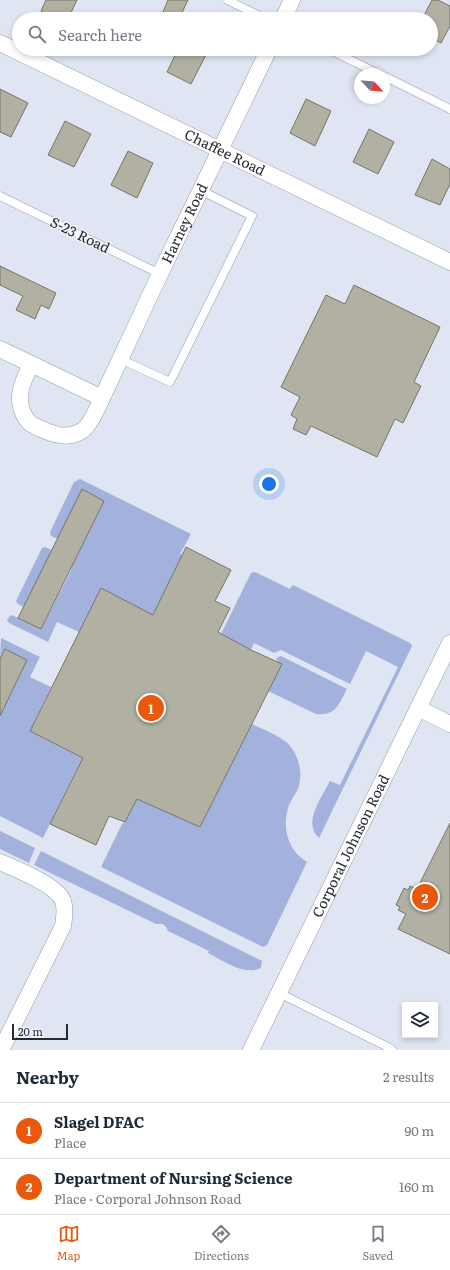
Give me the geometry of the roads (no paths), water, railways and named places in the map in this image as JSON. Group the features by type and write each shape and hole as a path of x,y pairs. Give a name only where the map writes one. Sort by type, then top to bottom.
{"street":[{"path":"286,12 292,0"},
{"name":"Chaffee Road","path":"0,43 12,49"},
{"name":"Chaffee Road","path":"27,56 450,262"},
{"name":"Harney Road","path":"31,364 24,380 20,396 22,410 29,422 61,436 72,436 84,429 95,413 200,190 266,56"},
{"path":"0,349 102,398"},
{"name":"Corporal Johnson Road","path":"251,1050 450,643"},
{"path":"418,708 450,724"},
{"path":"0,862 45,884 57,892 63,901 64,916 63,926 2,1050"}],"lane":[{"path":"227,0 252,12"},
{"path":"342,56 367,68"},
{"path":"390,79 450,109"},
{"path":"120,359 170,382 252,216 200,190"},
{"name":"S-23 Road","path":"0,196 160,274"},
{"path":"279,993 388,1046 392,1050"}],"place":[{"name":"Slagel DFAC","path":"151,708"},
{"name":"Department of Nursing Science","path":"425,897"}]}
